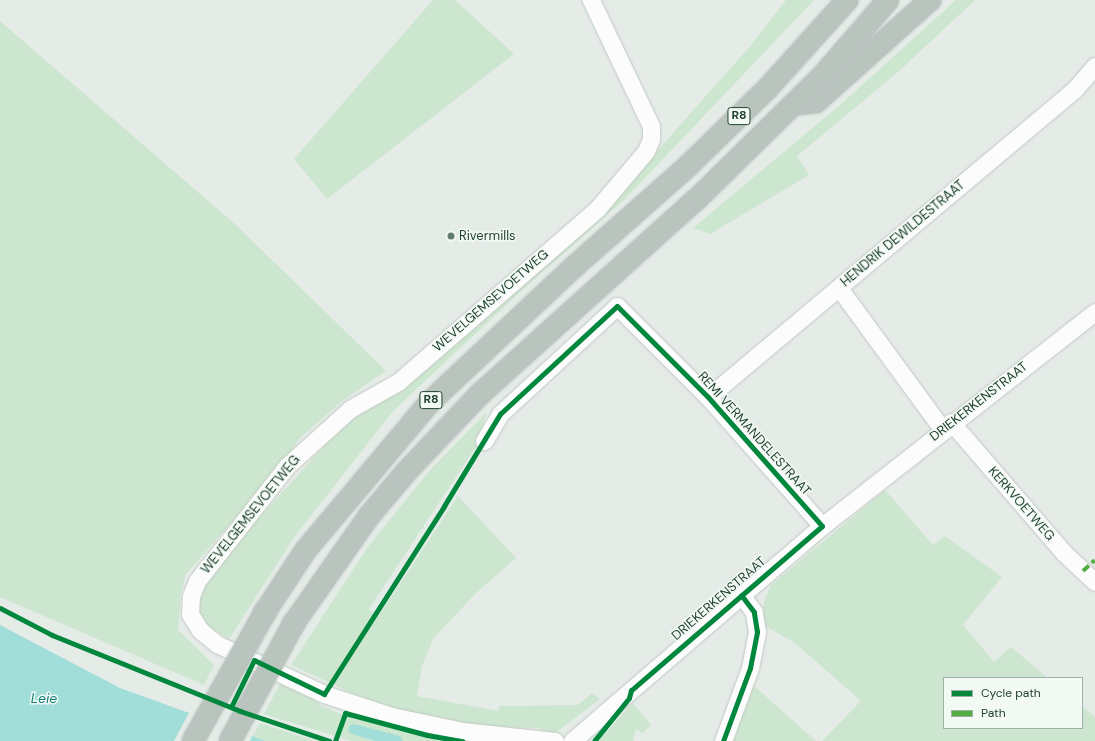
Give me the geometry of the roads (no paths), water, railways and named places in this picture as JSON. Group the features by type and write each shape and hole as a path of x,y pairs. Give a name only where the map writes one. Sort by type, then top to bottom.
{"highway":[{"name":"R8","path":"230,741 294,623 370,516 406,472 479,395 697,199 825,73 888,0"},
{"path":"794,104 816,102 930,0"},
{"name":"R8","path":"193,741 265,612 305,551 431,401 569,271 687,167 767,89 845,2"}],"street":[{"name":"WEVELGEMSEVOETWEG","path":"554,741 463,731 367,710 324,694 218,644 200,630 190,614 191,596 197,581 288,466 350,408 398,382 596,209 646,151 651,139 651,126 591,0"},
{"name":"HENDRIK DEWILDESTRAAT","path":"708,397 1074,90 1095,66"},
{"name":"KERKVOETWEG","path":"839,288 947,426 1064,553 1095,582"},
{"name":"REMI VERMANDELESTRAAT","path":"484,441 500,414 617,306 708,397 822,526"},
{"name":"DRIEKERKENSTRAAT","path":"572,741 822,526 947,426 1095,312"},
{"path":"723,741 750,668 757,632 754,612 741,595"}],"water":[{"name":"Leie","path":"0,625 120,688 266,741 0,741"},
{"path":"354,724 400,736 403,741 376,741 352,734 348,731 350,725"}],"place":[{"name":"Rivermills","path":"451,236"}]}
